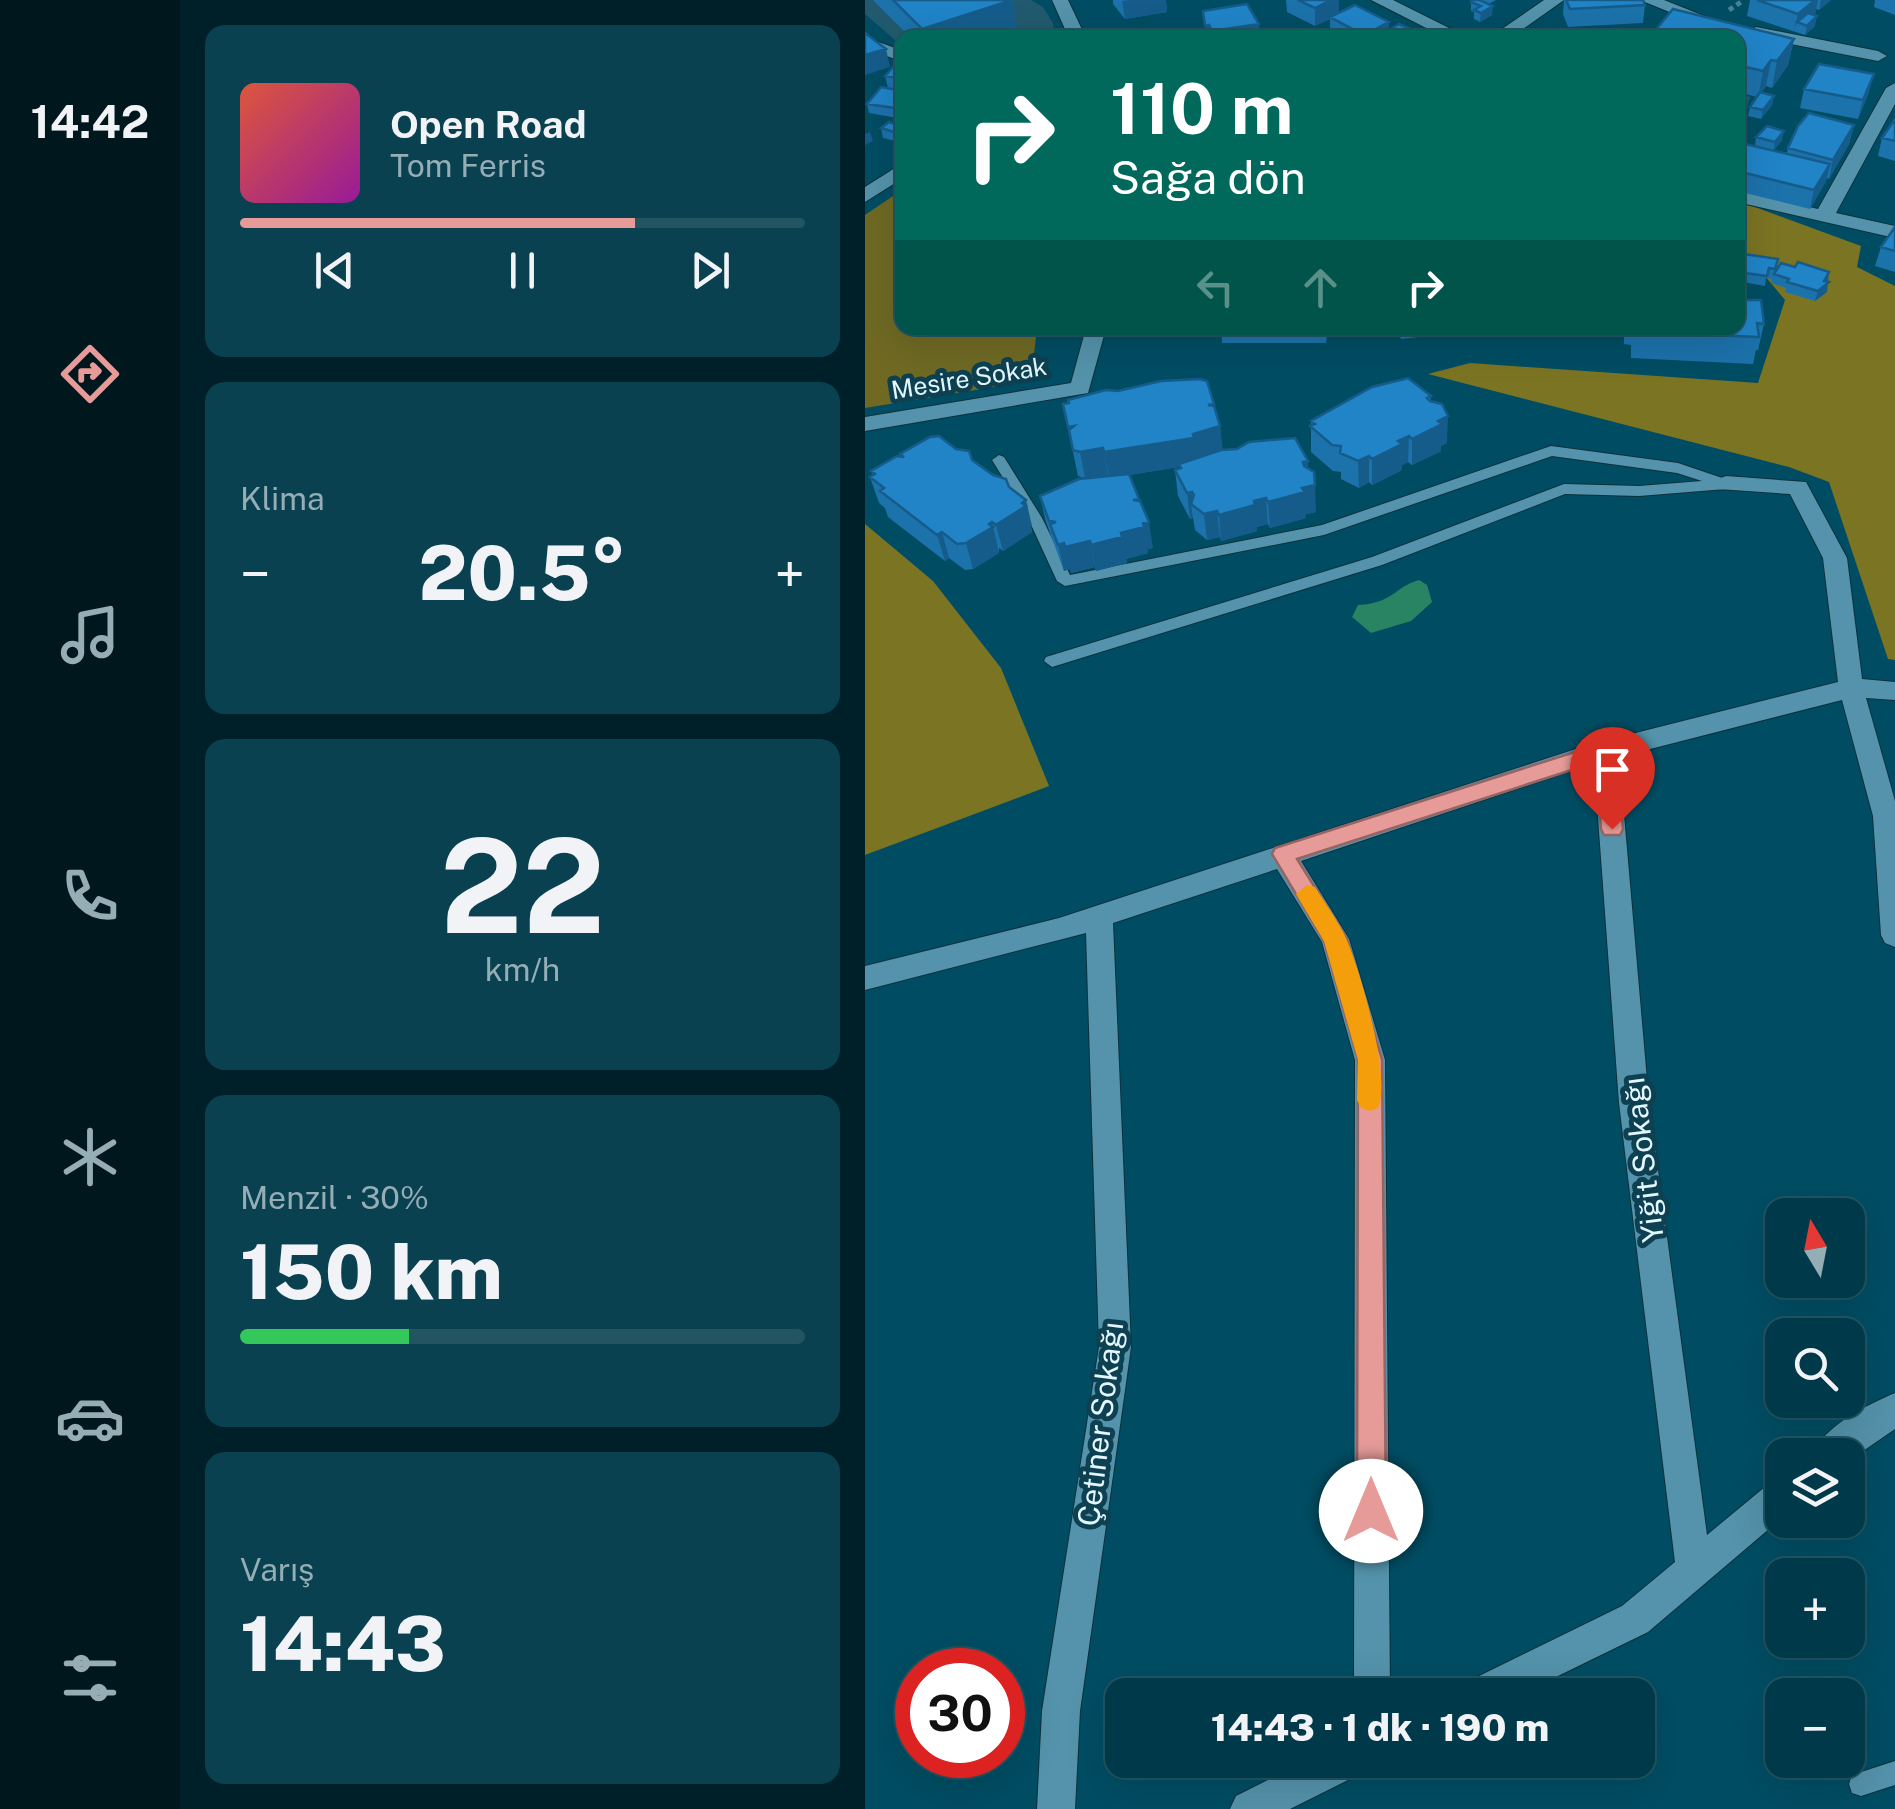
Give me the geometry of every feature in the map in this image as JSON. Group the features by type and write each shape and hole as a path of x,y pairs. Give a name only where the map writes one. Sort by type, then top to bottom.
{"street":[{"path":"1061,0 1074,30"},
{"path":"1379,0 1444,30"},
{"path":"1509,30 1556,0"},
{"path":"1648,0 1734,27 1886,60 1895,44"},
{"path":"865,42 895,54"},
{"path":"1823,218 1895,88"},
{"path":"865,196 895,175"},
{"path":"1745,198 1895,232"},
{"name":"Mesire Sokak","path":"865,424 1079,388 1094,335"},
{"path":"1727,484 1798,486 1835,558 1851,688 1886,816 1895,934"},
{"path":"865,978 1099,916 1606,750 1851,688 1895,691"},
{"name":"Yiğit Sokağı","path":"1606,750 1635,1103 1694,1569"},
{"path":"1283,854 1335,939 1370,1060 1372,1678"},
{"name":"Çetiner Sokağı","path":"1056,1809 1061,1711 1115,1347 1099,916"},
{"path":"1849,1438 1895,1410"},
{"path":"1514,1678 1635,1618 1765,1509"},
{"path":"1249,1809 1312,1778"}],"lane":[{"path":"999,460 1035,518 1065,580 1324,530 1551,450 1677,468 1727,484"},
{"path":"1052,661 1377,561 1565,490 1639,491 1727,484"},
{"path":"1861,1784 1895,1774"}],"shaded area":[{"path":"865,0 1031,0 1043,7 1054,30 895,30 895,40 865,14"},
{"path":"895,197 895,335 1036,335 1031,381 865,408 865,215"},
{"path":"1745,203 1861,246 1857,267 1895,286 1895,660 1888,659 1829,482 1789,467 1428,374 1470,363 1758,383 1785,300 1745,252"},
{"path":"865,524 933,581 1001,668 1049,786 865,855"},
{"path":"1419,580 1427,585 1432,602 1411,621 1371,633 1352,617 1358,605 1387,598"}],"building":[{"path":"893,0 1012,0 922,29"},
{"path":"1298,0 1331,0 1315,8"},
{"path":"1472,0 1493,6 1481,13 1474,10 1481,6"},
{"path":"1566,0 1643,0 1645,5 1570,9"},
{"path":"1757,0 1815,0 1798,14"},
{"path":"1247,4 1259,24 1212,30 1205,26 1203,11"},
{"path":"1355,5 1389,22 1374,30 1355,30 1330,17"},
{"path":"1673,9 1794,39 1777,61 1771,60 1763,71 1745,67 1745,30 1656,30"},
{"path":"1808,13 1817,16 1807,26 1797,22"},
{"path":"1399,24 1413,30 1389,30"},
{"path":"865,33 886,49 865,55"},
{"path":"1819,64 1874,74 1863,100 1804,89"},
{"path":"881,87 895,90 895,108 867,104"},
{"path":"1760,92 1774,96 1763,110 1750,107"},
{"path":"1809,113 1854,125 1833,160 1788,148"},
{"path":"1895,119 1895,141 1882,138"},
{"path":"889,122 895,124 894,132 881,128"},
{"path":"1767,126 1784,131 1775,142 1756,137"},
{"path":"1745,144 1830,164 1814,190 1745,173"},
{"path":"1895,227 1895,251 1881,247"},
{"path":"1745,254 1778,259 1767,276 1745,273"},
{"path":"1798,262 1829,272 1824,281 1829,282 1818,291 1774,274 1781,263 1795,267"},
{"path":"1745,300 1761,300 1764,324 1757,323 1759,337 1709,335 1745,335"},
{"path":"1408,378 1431,396 1427,398 1430,401 1442,404 1448,416 1438,421 1442,424 1412,439 1409,436 1398,441 1402,444 1372,459 1369,456 1358,461 1340,453 1341,446 1332,445 1310,426 1315,424 1311,421 1372,387"},
{"path":"1161,381 1207,381 1214,404 1208,405 1214,406 1220,426 1193,434 1194,438 1104,452 1103,448 1073,450 1069,430 1074,426 1068,427 1063,404 1068,400"},
{"path":"939,436 956,449 969,451 972,460 993,475 1006,479 1009,487 1026,500 1022,503 1026,506 996,525 992,522 989,524 993,527 966,543 957,544 942,532 937,535 880,491 884,488 870,477 875,474 871,471 897,456 904,457 900,454 930,437"},
{"path":"1295,438 1308,461 1303,462 1304,466 1314,472 1315,485 1302,488 1305,492 1268,502 1266,498 1219,515 1217,511 1204,514 1191,504 1194,495 1187,493 1175,470 1181,468 1179,464 1221,450 1237,449 1249,442"},
{"path":"1129,474 1139,499 1133,500 1140,501 1149,522 1143,523 1144,527 1091,545 1090,541 1058,545 1050,524 1056,522 1049,521 1040,496 1079,479"}],"slow traffic":[{"path":"1307,894 1335,939 1370,1060 1370,1100"}],"route":[{"path":"1371,1511 1370,1060 1335,939 1283,854 1606,750 1612,829"}]}
